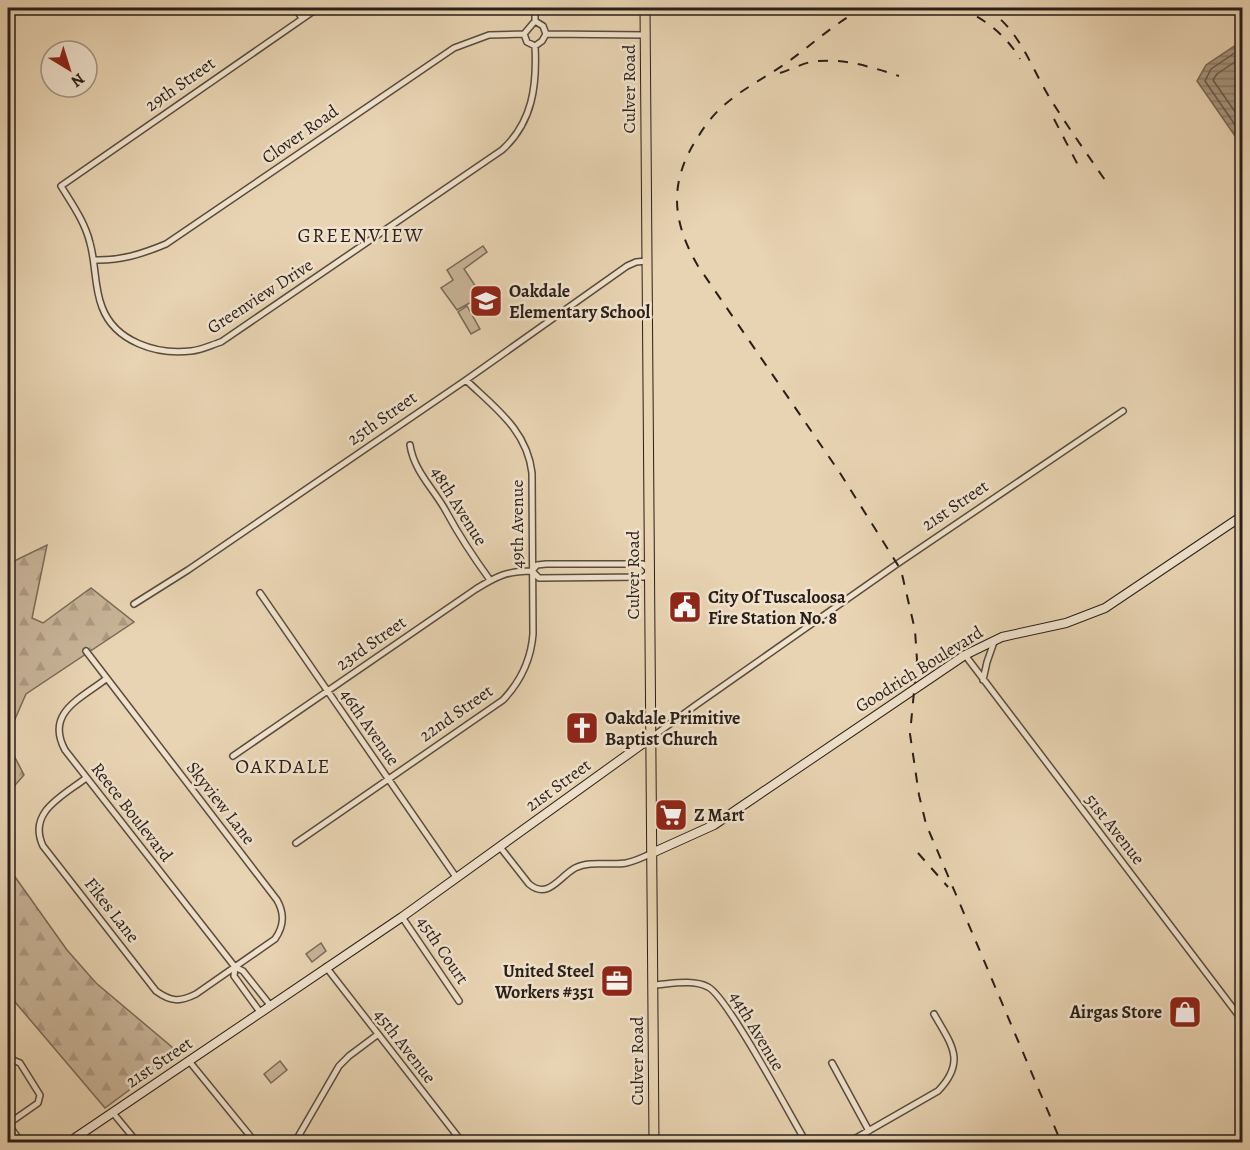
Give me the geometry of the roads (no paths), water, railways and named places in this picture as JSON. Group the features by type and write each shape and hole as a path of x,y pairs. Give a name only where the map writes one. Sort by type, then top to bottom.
{"main road":[{"name":"Culver Road","path":"645,8 654,1143"}],"street":[{"path":"295,8 303,18"},
{"name":"29th Street","path":"61,186 318,8"},
{"path":"535,8 535,21 524,34 527,42 536,46 542,42 546,34 543,26 535,21"},
{"name":"Clover Road","path":"94,260 128,257 166,244 454,48 489,35 524,34"},
{"path":"546,34 645,35"},
{"name":"Greenview Drive","path":"61,186 85,230 94,260 102,309 110,322 128,339 151,348 175,352 199,350 221,342 502,150 522,127 531,104 535,89 536,46"},
{"name":"25th Street","path":"134,604 188,570 466,380 627,266 636,262 648,261"},
{"name":"49th Avenue","path":"466,380 514,428 527,448 532,473 532,642 526,666 513,688"},
{"name":"21st Street","path":"69,1143 402,917 696,705 897,564 1123,411"},
{"name":"48th Avenue","path":"410,445 412,460 447,513 465,546 490,580"},
{"name":"Goodrich Boulevard","path":"652,853 714,825 965,655 995,640 1066,623 1106,608 1242,516"},
{"name":"23rd Street","path":"233,756 490,580 504,573 532,571 537,565 546,564 643,564 650,571 644,577 539,578 532,571"},
{"name":"46th Avenue","path":"260,593 456,877"},
{"path":"983,680 995,640"},
{"name":"Skyview Lane","path":"86,651 278,900 284,917 275,939 235,967"},
{"name":"51st Avenue","path":"965,655 1242,1020"},
{"name":"Reece Boulevard","path":"106,679 64,711 59,720 59,740 86,778 235,967 243,970 270,1005"},
{"name":"22nd Street","path":"296,843 483,715 503,700 513,688"},
{"path":"651,720 662,718"},
{"name":"Fikes Lane","path":"86,778 43,813 38,825 38,835 43,846 156,992 177,1002 185,1000 235,967"},
{"path":"500,847 529,884 544,891 553,887 576,868 585,865 625,863 652,853"},
{"name":"45th Court","path":"402,917 459,1001"},
{"name":"Reece Boulevard","path":"235,967 234,976 260,1012"},
{"name":"45th Avenue","path":"326,967 462,1143"},
{"name":"44th Avenue","path":"653,985 699,983 714,990 733,1018 806,1143"},
{"path":"849,1143 938,1091 949,1079 954,1065 953,1050 934,1014"},
{"path":"295,1143 339,1066 377,1035"},
{"path":"8,1058 20,1063 40,1095 38,1103 8,1124 21,1143"},
{"path":"189,1061 255,1143"},
{"path":"832,1063 869,1131"},
{"path":"113,1113 137,1143"}],"water":[{"path":"1242,41 1242,146 1197,81 1206,65"}],"railway":[{"path":"864,8 737,95 714,114 698,137 682,169 678,185 678,217 689,249 698,266 840,473 901,570 915,630 917,660 910,734 919,795 926,824 1061,1142"},
{"path":"959,8 994,28 1020,59"},
{"path":"985,8 997,16 1016,37 1051,100 1105,180"},
{"path":"780,73 811,62 834,61 878,69 899,76"},
{"path":"1054,119 1079,167"},
{"path":"918,853 948,887"}],"place":[{"name":"Oakdale Elementary School","path":"486,301"},
{"name":"City Of Tuscaloosa Fire Station No. 8","path":"685,607"},
{"name":"Oakdale Primitive Baptist Church","path":"582,728"},
{"name":"Z Mart","path":"671,815"},
{"name":"United Steel Workers #351","path":"617,981"},
{"name":"Airgas Store","path":"1185,1012"}],"district":[{"name":"GREENVIEW","path":"361,235"},
{"name":"OAKDALE","path":"283,766"}]}
